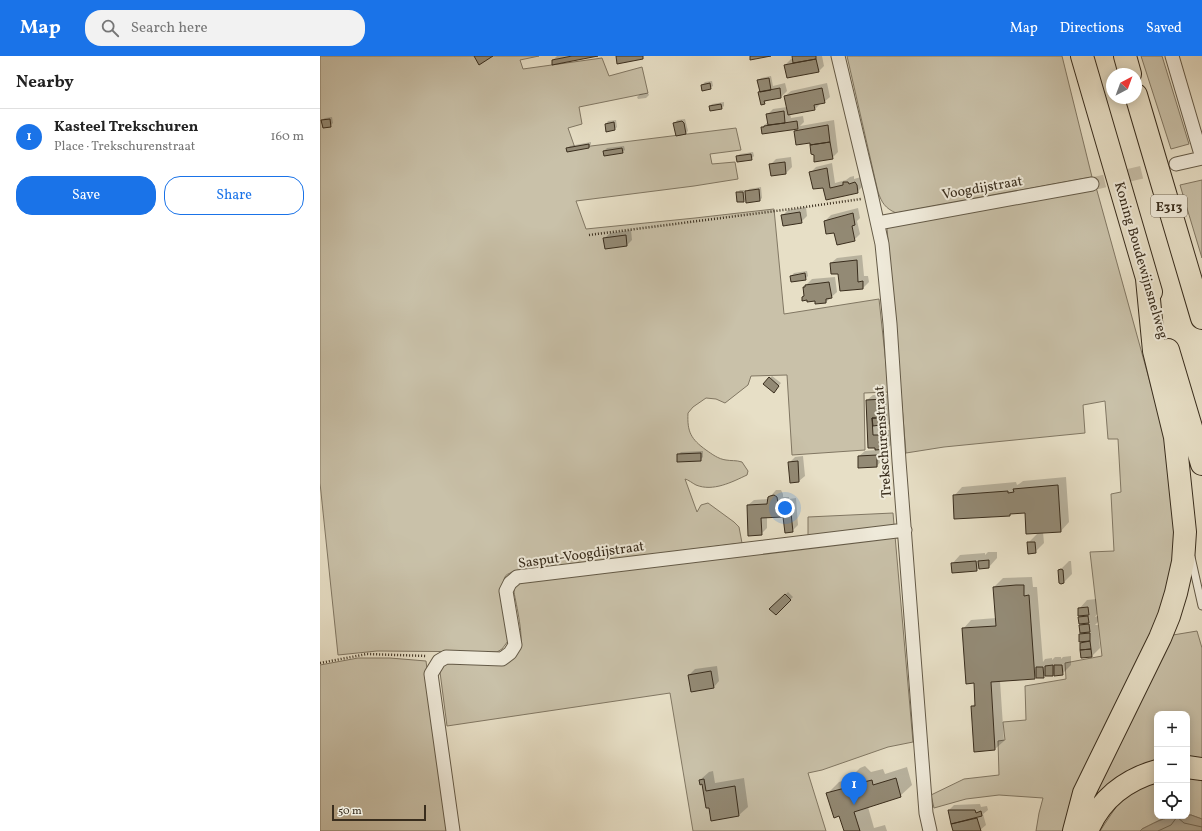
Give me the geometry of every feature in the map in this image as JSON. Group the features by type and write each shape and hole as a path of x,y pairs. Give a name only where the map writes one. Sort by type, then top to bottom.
{"highway":[{"name":"Koning Boudewijnsnelweg","path":"1082,56 1202,464"},
{"path":"1125,56 1128,68"},
{"name":"E313","path":"1139,104 1202,318"},
{"path":"1074,831 1084,793 1160,638 1169,616 1183,562 1185,532 1175,437 1154,351 1147,279"},
{"path":"1190,767 1202,769"},
{"path":"1087,831 1101,807 1120,788 1145,774 1154,772"}],"street":[{"name":"Trekschurenstraat","path":"838,56 882,244 888,297 926,813 930,831"},
{"path":"1172,56 1202,158 1176,164"},
{"name":"Voogdijstraat","path":"878,223 1092,184"},
{"name":"Sasput-Voogdijstraat","path":"438,661 446,657 502,659 510,653 514,645 506,591 510,583 517,577 905,530"},
{"path":"438,661 431,674 453,831"}],"lane":[{"path":"1185,532 1202,606"}],"path":[{"path":"589,235 872,198"},
{"path":"320,663 367,654 428,656 438,661"}],"shaded area":[{"path":"320,56 539,56 520,60 523,69 602,58 609,76 642,67 648,93 579,107 582,124 568,128 575,148 736,128 741,150 710,154 712,164 735,162 738,179 576,201 586,229 774,209 784,314 879,299 889,392 864,393 865,450 792,455 787,375 751,376 748,385 725,403 716,399 706,398 693,407 688,413 689,430 697,442 706,450 718,457 726,460 742,462 748,471 747,475 716,487 702,487 685,479 697,512 701,505 708,503 739,527 742,543 512,572 505,576 503,582 508,641 502,649 497,652 377,651 338,655 320,483"},
{"path":"847,56 1062,56 1092,177 896,213 884,205 878,192"},
{"path":"1141,56 1162,56 1189,144 1171,149"},
{"path":"1202,180 1202,258 1180,185"},
{"path":"1096,187 1172,462 1175,556 1161,616 1068,831 1036,831 1043,798 999,795 966,799 934,808 931,795 964,779 999,775 998,741 1005,740 1003,722 1026,720 1025,686 1066,679 1065,663 1102,656 1090,552 1114,551 1111,494 1121,492 1118,439 1108,439 1105,401 1083,405 1085,433 944,447 906,453 887,228 893,224"},
{"path":"893,513 913,742 888,747 822,770 808,773 826,831 693,831 670,693 447,726 440,668 443,664 513,658 516,655 521,645 520,622 514,592 518,582 808,544 808,517"},
{"path":"1197,631 1202,648 1202,761 1190,760 1190,711 1154,711 1154,767 1089,812 1096,786 1167,636"},
{"path":"358,658 390,658 426,661 448,831 320,831 320,665"},
{"path":"1190,778 1193,778 1202,781 1202,819 1191,815"},
{"path":"1154,783 1154,819 1163,819 1140,831 1100,831 1118,804 1139,788"}],"water":[{"path":"1191,815 1202,819 1202,831 1140,831 1163,819 1190,819"}],"building":[{"path":"474,56 493,56 479,65"},
{"path":"572,56 598,56 552,65 552,60"},
{"path":"616,56 643,56 643,59 617,64"},
{"path":"750,56 771,56 750,60"},
{"path":"792,56 816,56 816,59 793,63"},
{"path":"816,59 819,72 787,78 784,65"},
{"path":"769,78 771,90 760,92 757,80"},
{"path":"710,83 711,89 702,91 701,85"},
{"path":"780,88 781,98 764,101 765,104 761,105 758,92"},
{"path":"822,88 825,103 814,105 815,110 788,115 784,96"},
{"path":"721,104 722,109 710,111 709,106"},
{"path":"784,111 785,123 768,125 766,114"},
{"path":"330,119 331,127 323,128 321,120"},
{"path":"682,121 684,123 686,134 676,136 673,123"},
{"path":"797,121 798,129 762,134 761,127"},
{"path":"614,122 615,130 606,132 605,124"},
{"path":"828,125 830,142 810,145 810,143 796,145 794,131"},
{"path":"830,142 833,159 814,162 814,155 811,154 810,145"},
{"path":"589,144 589,148 567,152 566,148"},
{"path":"622,148 623,153 604,156 603,151"},
{"path":"751,154 752,160 737,162 736,156"},
{"path":"785,162 786,174 771,176 769,164"},
{"path":"827,168 830,188 843,185 843,182 848,182 849,184 855,182 858,193 826,200 823,188 813,189 809,172"},
{"path":"759,189 760,201 746,203 745,191"},
{"path":"736,192 743,192 744,202 737,202"},
{"path":"800,212 802,223 783,226 781,215"},
{"path":"853,213 855,225 852,226 855,241 837,245 834,233 826,234 824,221"},
{"path":"626,235 627,246 605,249 603,238"},
{"path":"857,260 858,282 863,281 863,289 840,291 838,274 831,274 830,263"},
{"path":"805,273 806,280 791,282 790,276"},
{"path":"829,282 832,298 826,299 826,303 815,304 815,301 802,301 802,297 804,296 803,287 805,287 805,285"},
{"path":"769,377 779,386 774,393 763,384"},
{"path":"885,399 887,428 881,428 880,418 872,418 873,435 887,435 888,449 875,450 875,448 868,448 866,400"},
{"path":"872,418 880,418 880,425 873,426"},
{"path":"701,453 701,461 677,462 677,454"},
{"path":"877,455 877,467 858,468 858,456"},
{"path":"798,461 799,482 790,483 788,462"},
{"path":"1058,485 1061,532 1026,534 1025,513 1010,514 1010,516 954,519 953,495 1008,491 1008,493 1014,492 1013,489"},
{"path":"774,495 777,497 778,503 790,503 793,532 785,533 783,517 761,518 762,535 748,536 747,505 767,504 768,497"},
{"path":"1027,542 1035,542 1036,553 1028,554"},
{"path":"989,560 989,568 979,569 978,561"},
{"path":"976,561 977,571 952,573 951,563"},
{"path":"1058,570 1063,570 1064,583 1061,584 1059,583"},
{"path":"1024,585 1024,596 1029,595 1035,679 991,682 995,750 974,752 971,706 975,706 974,683 966,684 962,628 996,626 993,587"},
{"path":"785,594 791,600 776,615 769,609"},
{"path":"1088,607 1089,615 1078,616 1078,608"},
{"path":"1088,616 1089,623 1079,624 1078,617"},
{"path":"1089,624 1090,632 1080,633 1079,625"},
{"path":"1090,633 1090,641 1079,642 1079,634"},
{"path":"1090,641 1091,649 1080,650 1080,643"},
{"path":"1091,649 1092,657 1081,658 1080,650"},
{"path":"1053,665 1053,676 1045,676 1045,666"},
{"path":"1054,665 1062,665 1063,675 1054,676"},
{"path":"1036,667 1043,667 1044,678 1036,678"},
{"path":"711,671 714,688 691,692 688,675"},
{"path":"853,778 860,783 872,780 873,785 896,778 901,797 854,812 860,831 844,831 839,816 834,818 826,793 845,788 847,779"},
{"path":"704,779 706,791 735,786 739,816 711,821 709,808 706,808 702,784 700,785 699,780"},
{"path":"948,810 975,810 976,813 981,811 982,816 951,824"},
{"path":"977,818 981,831 953,831 951,824"}],"tunnel":[{"path":"1092,184 1164,167"}],"place":[{"name":"Kasteel Trekschuren","path":"854,805"}]}
